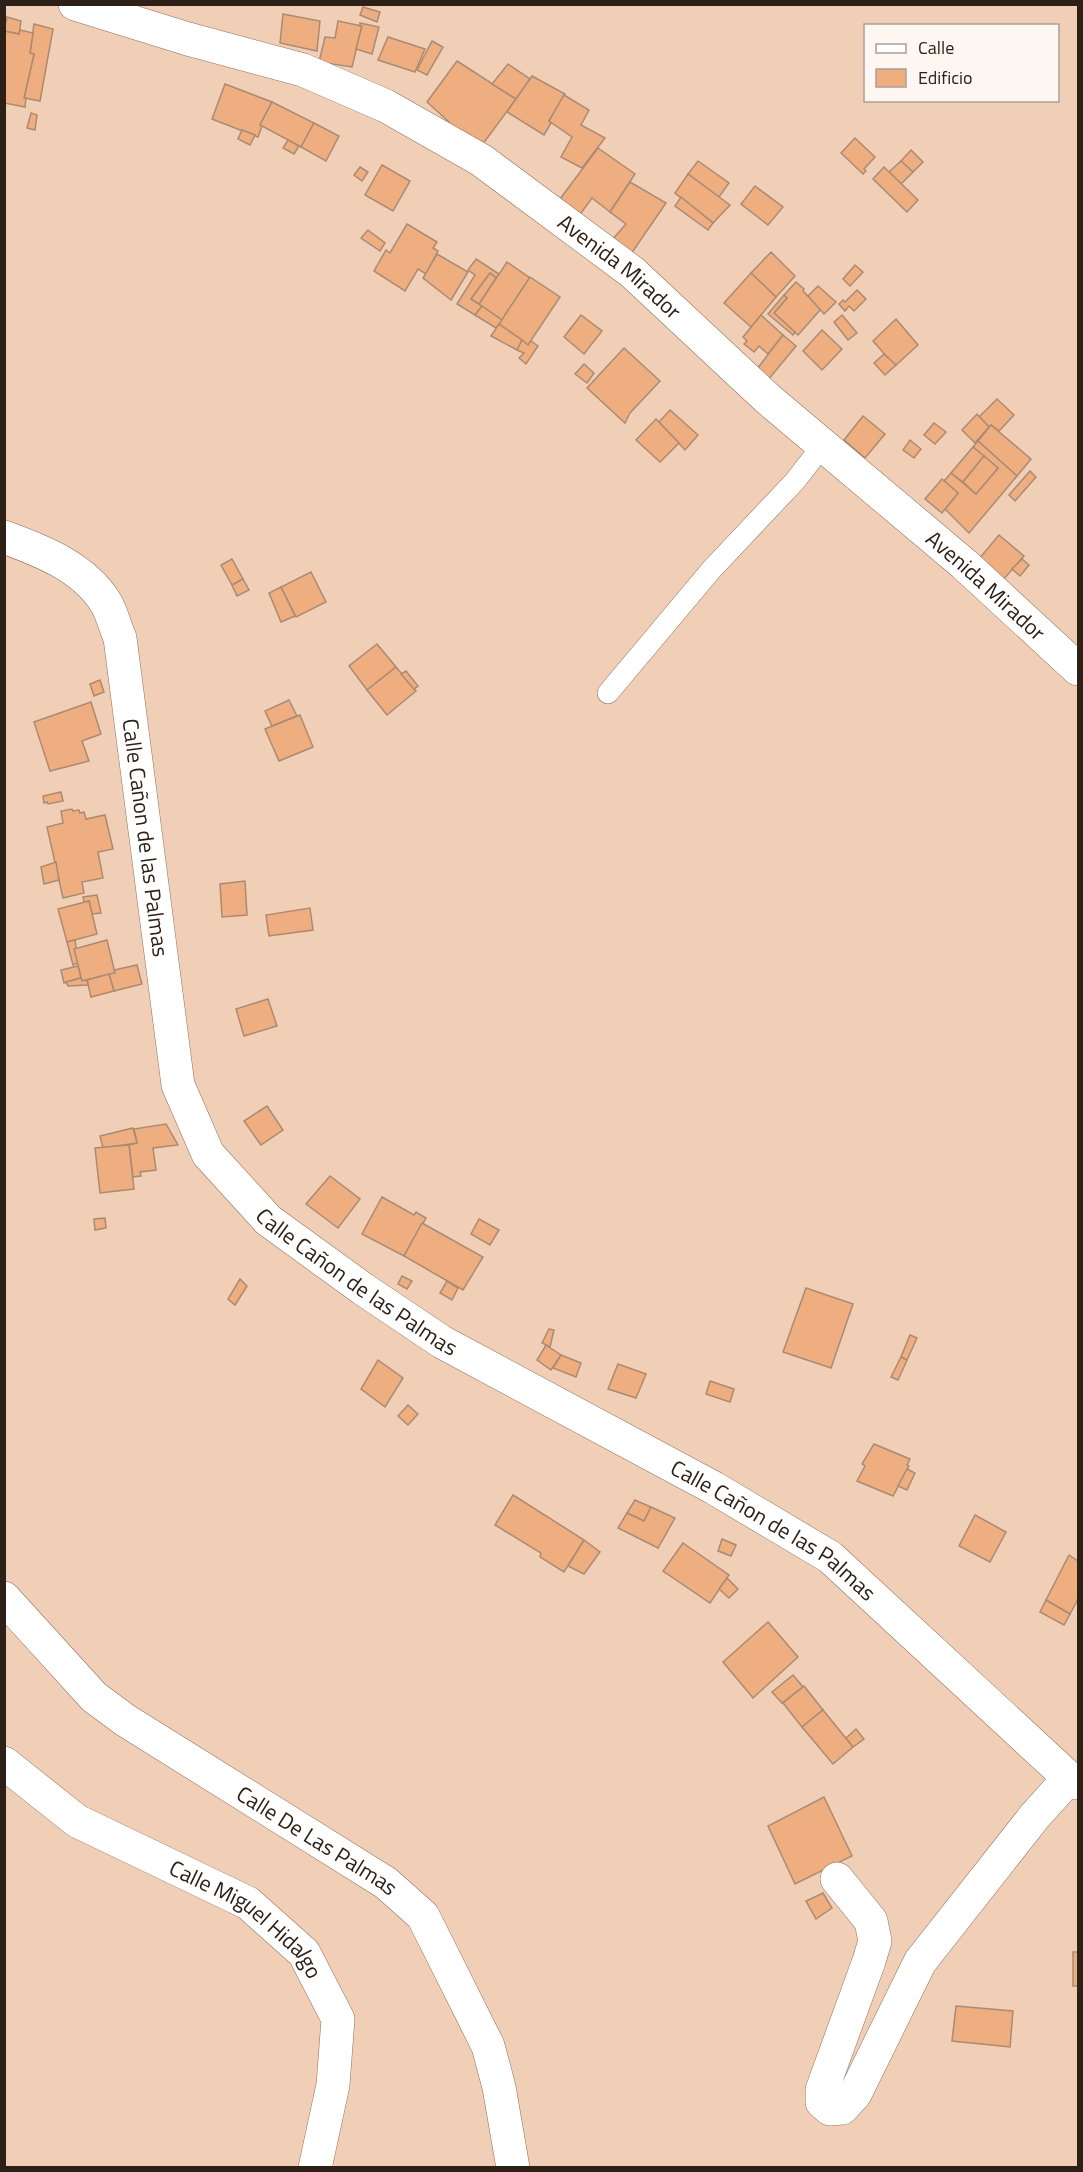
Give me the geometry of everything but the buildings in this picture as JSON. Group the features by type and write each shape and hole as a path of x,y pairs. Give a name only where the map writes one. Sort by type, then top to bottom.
{"street":[{"name":"Avenida Mirador","path":"75,4 188,39 303,70 386,106 480,160 632,272 768,399 964,564 1078,669"},
{"name":"Calle Cañon de las Palmas","path":"4,537 35,548 80,572 106,603 120,638 178,1085 208,1154 267,1220 442,1342 714,1488 830,1557 1074,1781"},
{"name":"Calle De Las Palmas","path":"4,1598 94,1697 125,1720 386,1883 423,1916 488,2046 499,2087 513,2168"},
{"name":"Calle Miguel Hidalgo","path":"4,1763 77,1821 248,1903 304,1953 338,2019 333,2085 315,2168"},
{"path":"837,1879 871,1921 875,1941 822,2090 822,2102 830,2109 842,2108 855,2094 914,1975 929,1950 1034,1817 1074,1781"}],"lane":[{"path":"608,693 712,568 795,481 823,445"}]}
